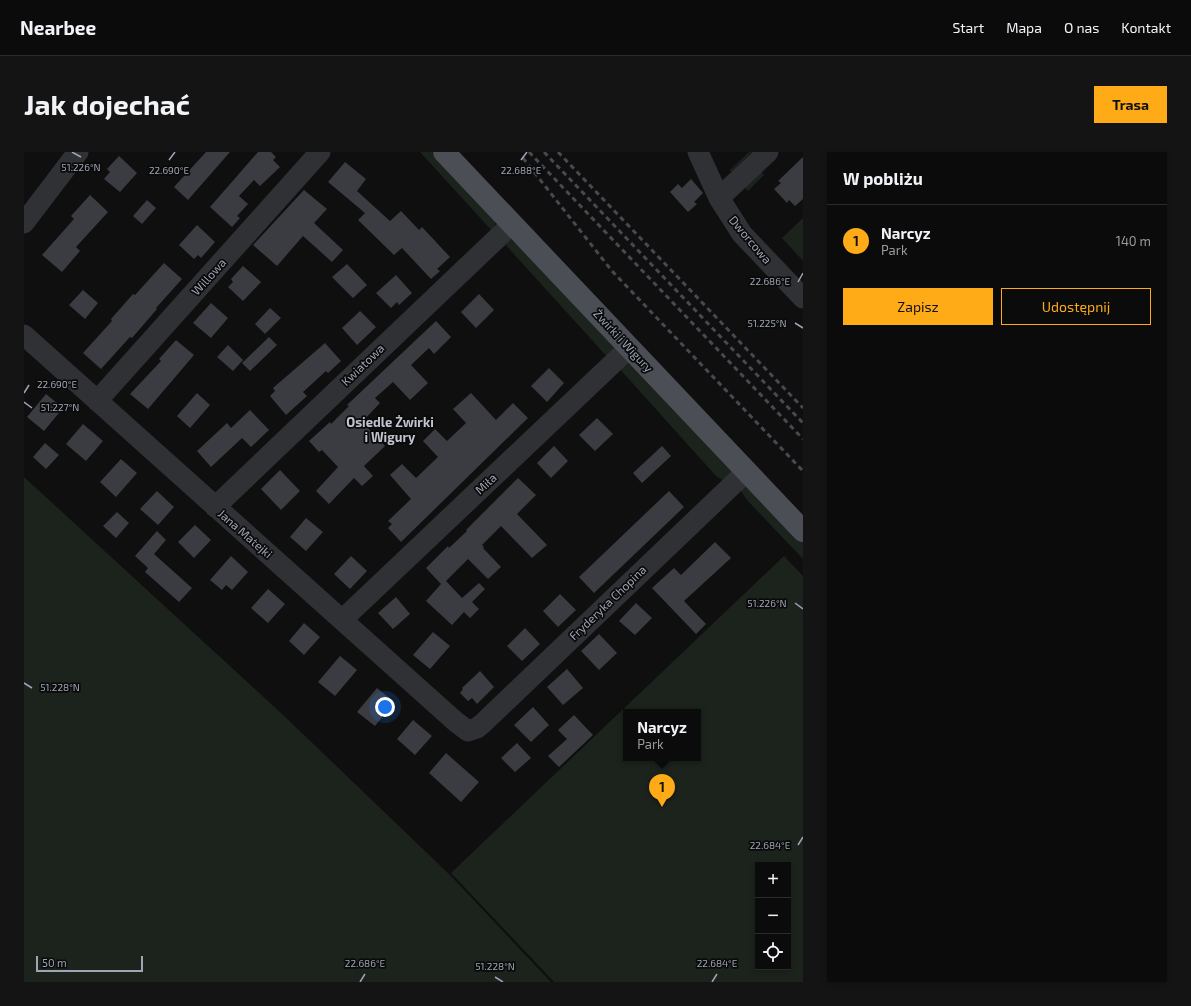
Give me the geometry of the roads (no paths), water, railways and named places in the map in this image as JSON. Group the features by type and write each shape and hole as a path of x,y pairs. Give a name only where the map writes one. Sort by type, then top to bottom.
{"main road":[{"name":"Żwirki i Wigury","path":"444,152 803,531"}],"street":[{"path":"24,224 78,152"},
{"name":"Willowa","path":"97,401 320,152"},
{"name":"Dworcowa","path":"698,152 718,198 742,234 803,298"},
{"path":"718,198 768,152"},
{"name":"Kwiatowa","path":"215,507 512,224"},
{"name":"Jana Matejki","path":"24,336 456,722 468,730"},
{"name":"Miła","path":"342,620 629,348"},
{"name":"Fryderyka Chopina","path":"468,730 477,728 482,724 747,471"}],"railway":[{"path":"529,152 803,439"},
{"path":"544,152 803,423"},
{"path":"558,152 803,408"},
{"path":"523,158 612,271 803,471"}],"place":[{"name":"Narcyz","path":"662,807"}],"district":[{"name":"Osiedle Żwirki i Wigury","path":"390,430"}]}
